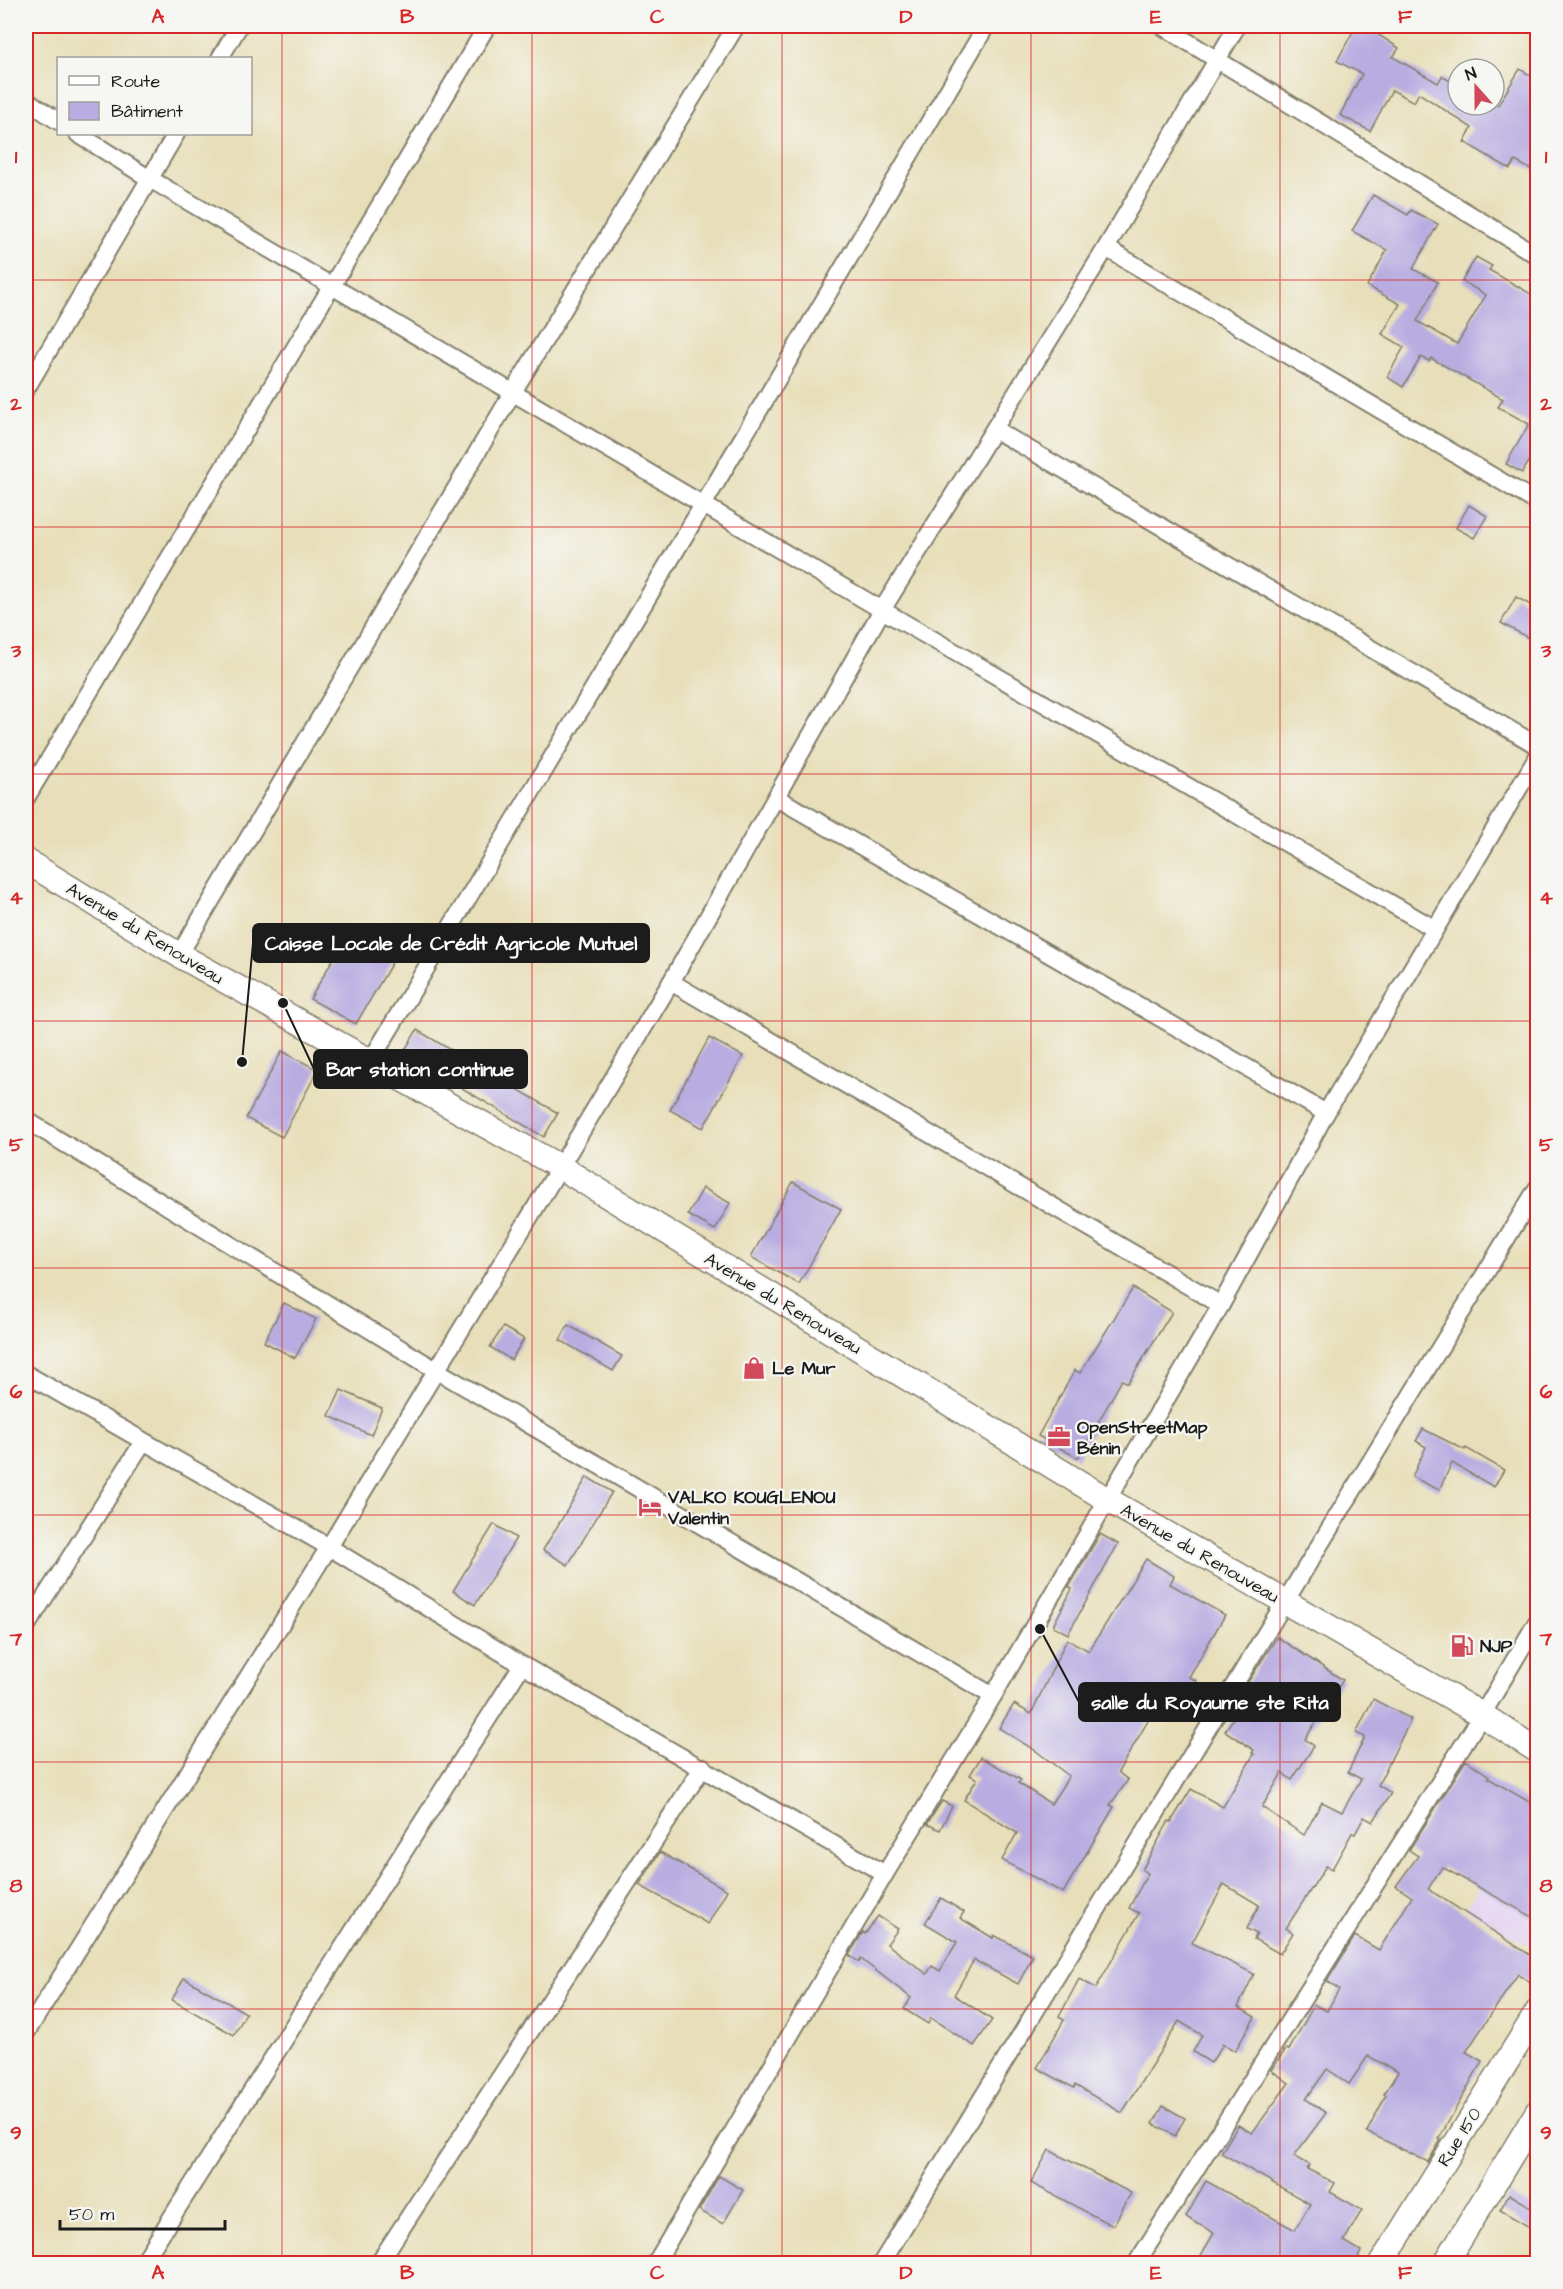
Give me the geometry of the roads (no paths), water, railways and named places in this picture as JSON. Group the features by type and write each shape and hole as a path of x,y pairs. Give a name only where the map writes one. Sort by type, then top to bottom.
{"main road":[{"name":"Avenue du Renouveau","path":"26,861 179,955 560,1167 1108,1500 1482,1715 1538,1750"},
{"name":"Rue 150","path":"1381,2264 1538,2011"},
{"path":"1445,2264 1538,2110"}],"street":[{"path":"221,57 239,26"},
{"path":"26,798 487,26"},
{"path":"179,955 513,392 736,26"},
{"path":"370,1062 986,26"},
{"path":"1162,26 1538,256"},
{"path":"26,2033 329,1547 560,1167 671,982 882,610 1106,248 1237,26"},
{"path":"26,100 57,120"},
{"path":"80,135 150,179 882,610 1435,929"},
{"path":"26,389 175,135"},
{"path":"1106,248 1538,503"},
{"path":"994,429 1538,746"},
{"path":"655,2264 1108,1500 1221,1305 1326,1113 1538,756"},
{"path":"777,798 1326,1113"},
{"path":"671,982 1221,1305"},
{"path":"26,1120 436,1370 993,1696"},
{"path":"880,2264 1538,1187"},
{"path":"26,1374 329,1547 522,1665 703,1767 885,1874"},
{"path":"26,1627 143,1442"},
{"path":"1136,2264 1482,1715 1538,1620"},
{"path":"142,2264 522,1665"},
{"path":"378,2264 703,1767"}],"place":[{"name":"Bar station continue","path":"283,1003"},
{"name":"Caisse Locale de Crédit Agricole Mutuel","path":"242,1062"},
{"name":"Le Mur","path":"754,1368"},
{"name":"OpenStreetMap Bénin","path":"1059,1437"},
{"name":"VALKO KOUGLENOU Valentin","path":"650,1507"},
{"name":"salle du Royaume ste Rita","path":"1040,1629"},
{"name":"NJP","path":"1462,1646"}]}
